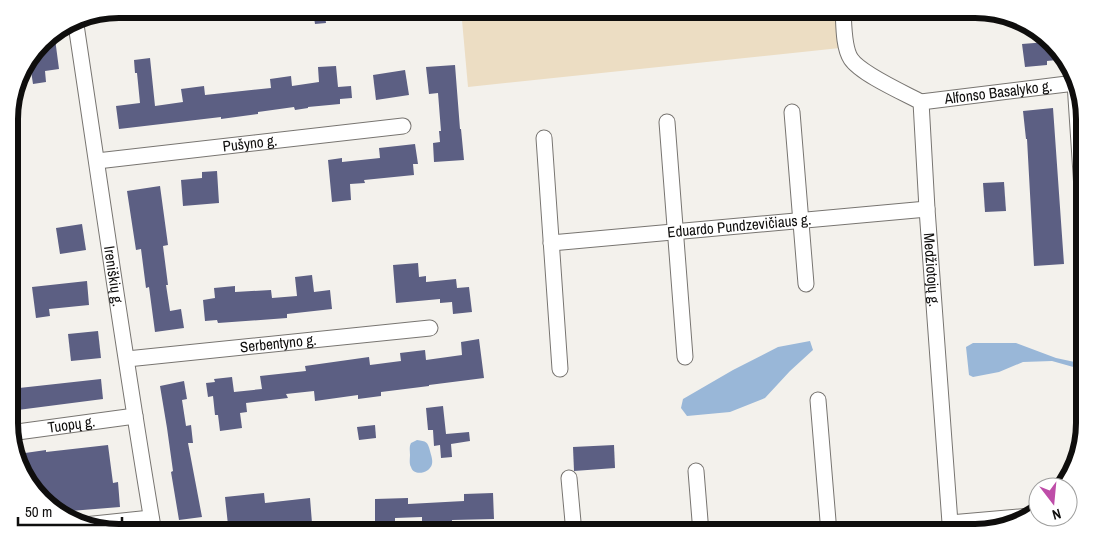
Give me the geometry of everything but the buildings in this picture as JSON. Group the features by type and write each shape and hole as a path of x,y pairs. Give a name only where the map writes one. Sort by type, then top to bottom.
{"street":[{"path":"844,18 847,47 851,59 862,70 921,102"},
{"name":"Ireniškių g.","path":"76,27 152,524"},
{"name":"Alfonso Basalyko g.","path":"921,102 1069,84"},
{"name":"Medžiotojų g.","path":"921,102 950,524"},
{"path":"792,112 806,284"},
{"path":"667,122 686,357"},
{"name":"Pušyno g.","path":"97,161 403,126"},
{"path":"544,138 560,369"},
{"name":"Eduardo Pundzevičiaus g.","path":"551,244 927,209"},
{"name":"Serbentyno g.","path":"127,359 430,328"},
{"path":"818,400 828,524"},
{"name":"Tuopų g.","path":"18,431 135,416"},
{"path":"696,471 700,524"},
{"path":"569,478 573,524"},
{"path":"977,524 1004,520"}],"shaded area":[{"path":"462,18 837,18 840,48 468,87"}],"water":[{"path":"810,341 813,350 765,398 730,412 687,416 681,408 683,399 733,370 778,347"},
{"path":"973,343 1016,343 1056,358 1076,362 1076,368 1052,361 1023,362 999,372 973,377 969,375 966,347"},
{"path":"417,440 427,444 432,459 431,467 422,473 415,472 410,464 410,444"}]}
